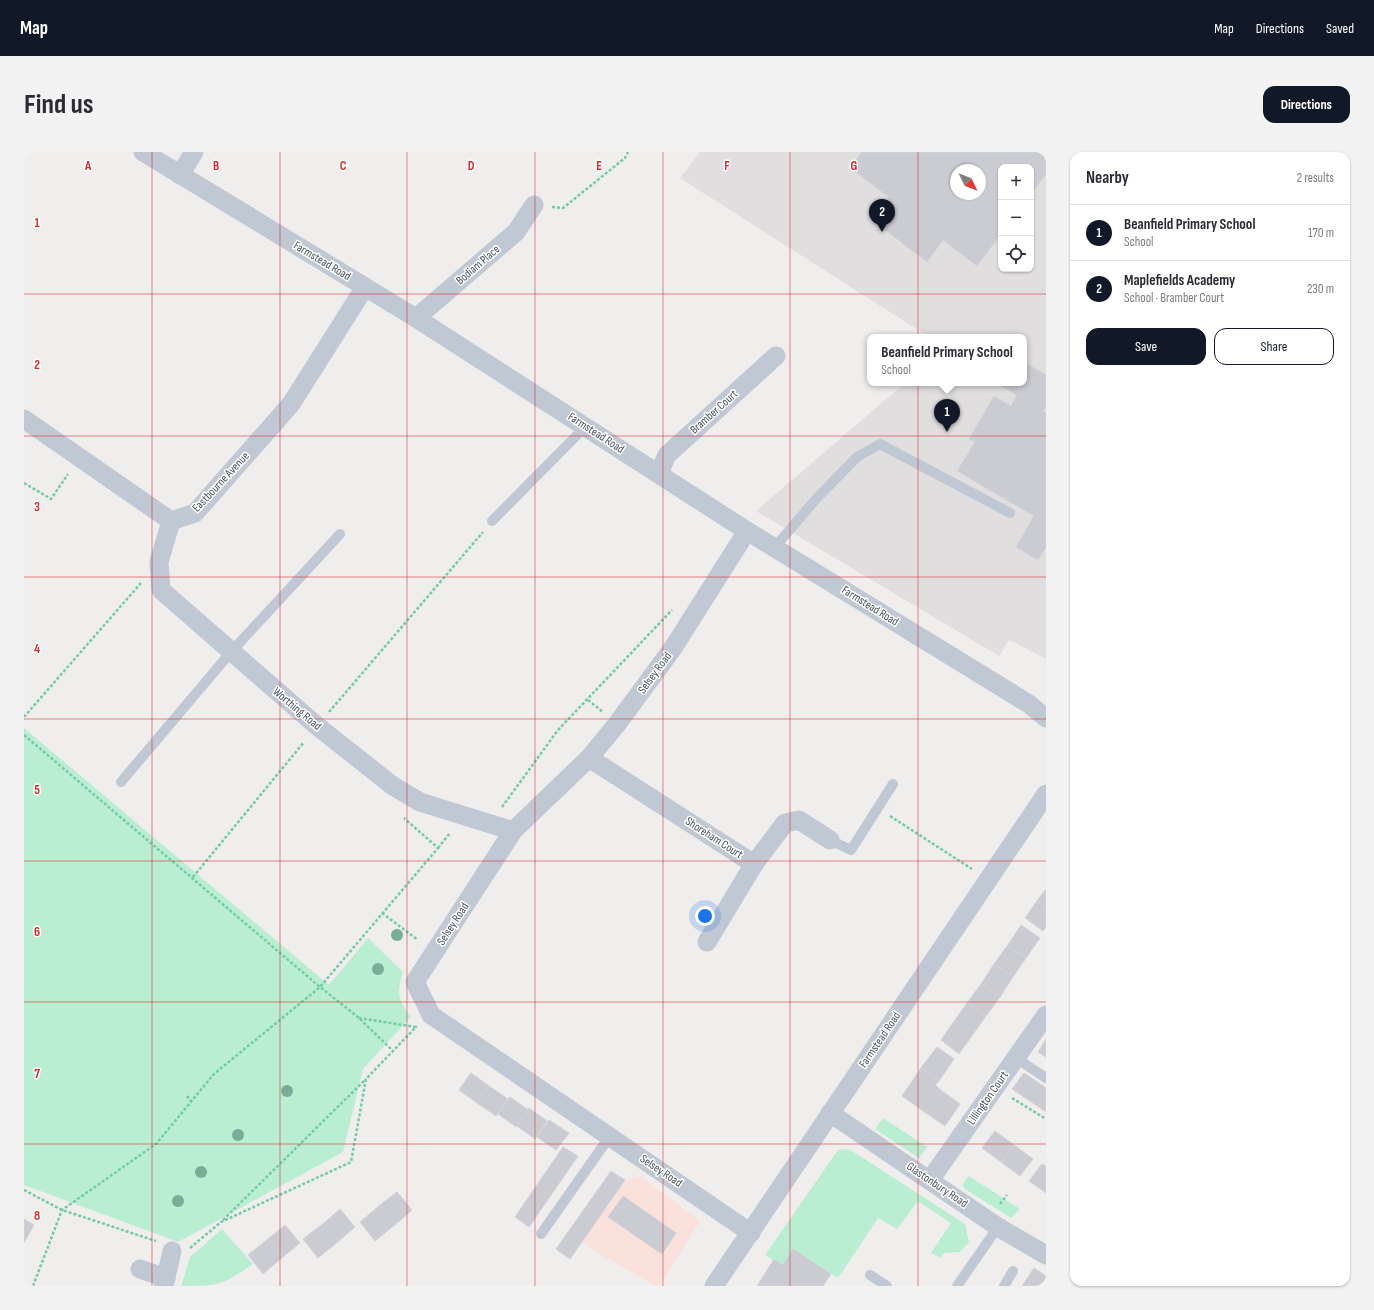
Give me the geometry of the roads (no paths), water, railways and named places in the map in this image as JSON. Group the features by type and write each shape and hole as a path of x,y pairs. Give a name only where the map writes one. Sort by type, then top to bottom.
{"street":[{"name":"Farmstead Road","path":"143,152 416,318 747,531 1029,704 1046,718"},
{"path":"180,175 194,152"},
{"name":"Bodiam Place","path":"416,318 516,232 534,205"},
{"name":"Eastbourne Avenue","path":"171,521 195,513 291,404 365,287"},
{"name":"Bramber Court","path":"659,473 667,455 776,356"},
{"path":"24,419 171,521"},
{"name":"Worthing Road","path":"171,521 159,562 161,590 317,726 393,786 420,802 513,831"},
{"name":"Selsey Road","path":"747,531 673,648 618,724 589,758 513,831 415,982 431,1015 751,1233"},
{"name":"Shoreham Court","path":"589,758 754,864 785,823 799,820 830,840"},
{"name":"Farmstead Road","path":"714,1286 1046,794"},
{"path":"707,942 754,864"},
{"name":"Lillington Court","path":"930,1180 1046,1015"},
{"name":"Glastonbury Road","path":"830,1113 998,1227 1046,1255"},
{"path":"140,1269 165,1282 172,1248"}],"lane":[{"path":"492,521 586,426"},
{"path":"774,548 817,498 857,457 880,444 1010,513"},
{"path":"121,782 231,652 340,534"},
{"path":"830,840 851,850 893,784"},
{"path":"1016,1058 1046,1078"},
{"path":"541,1234 610,1136"},
{"path":"957,1286 998,1227"},
{"path":"1004,1286 1013,1271"},
{"path":"870,1275 887,1286"}],"place":[{"name":"Maplefields Academy","path":"882,232"},
{"name":"Beanfield Primary School","path":"947,432"}]}
